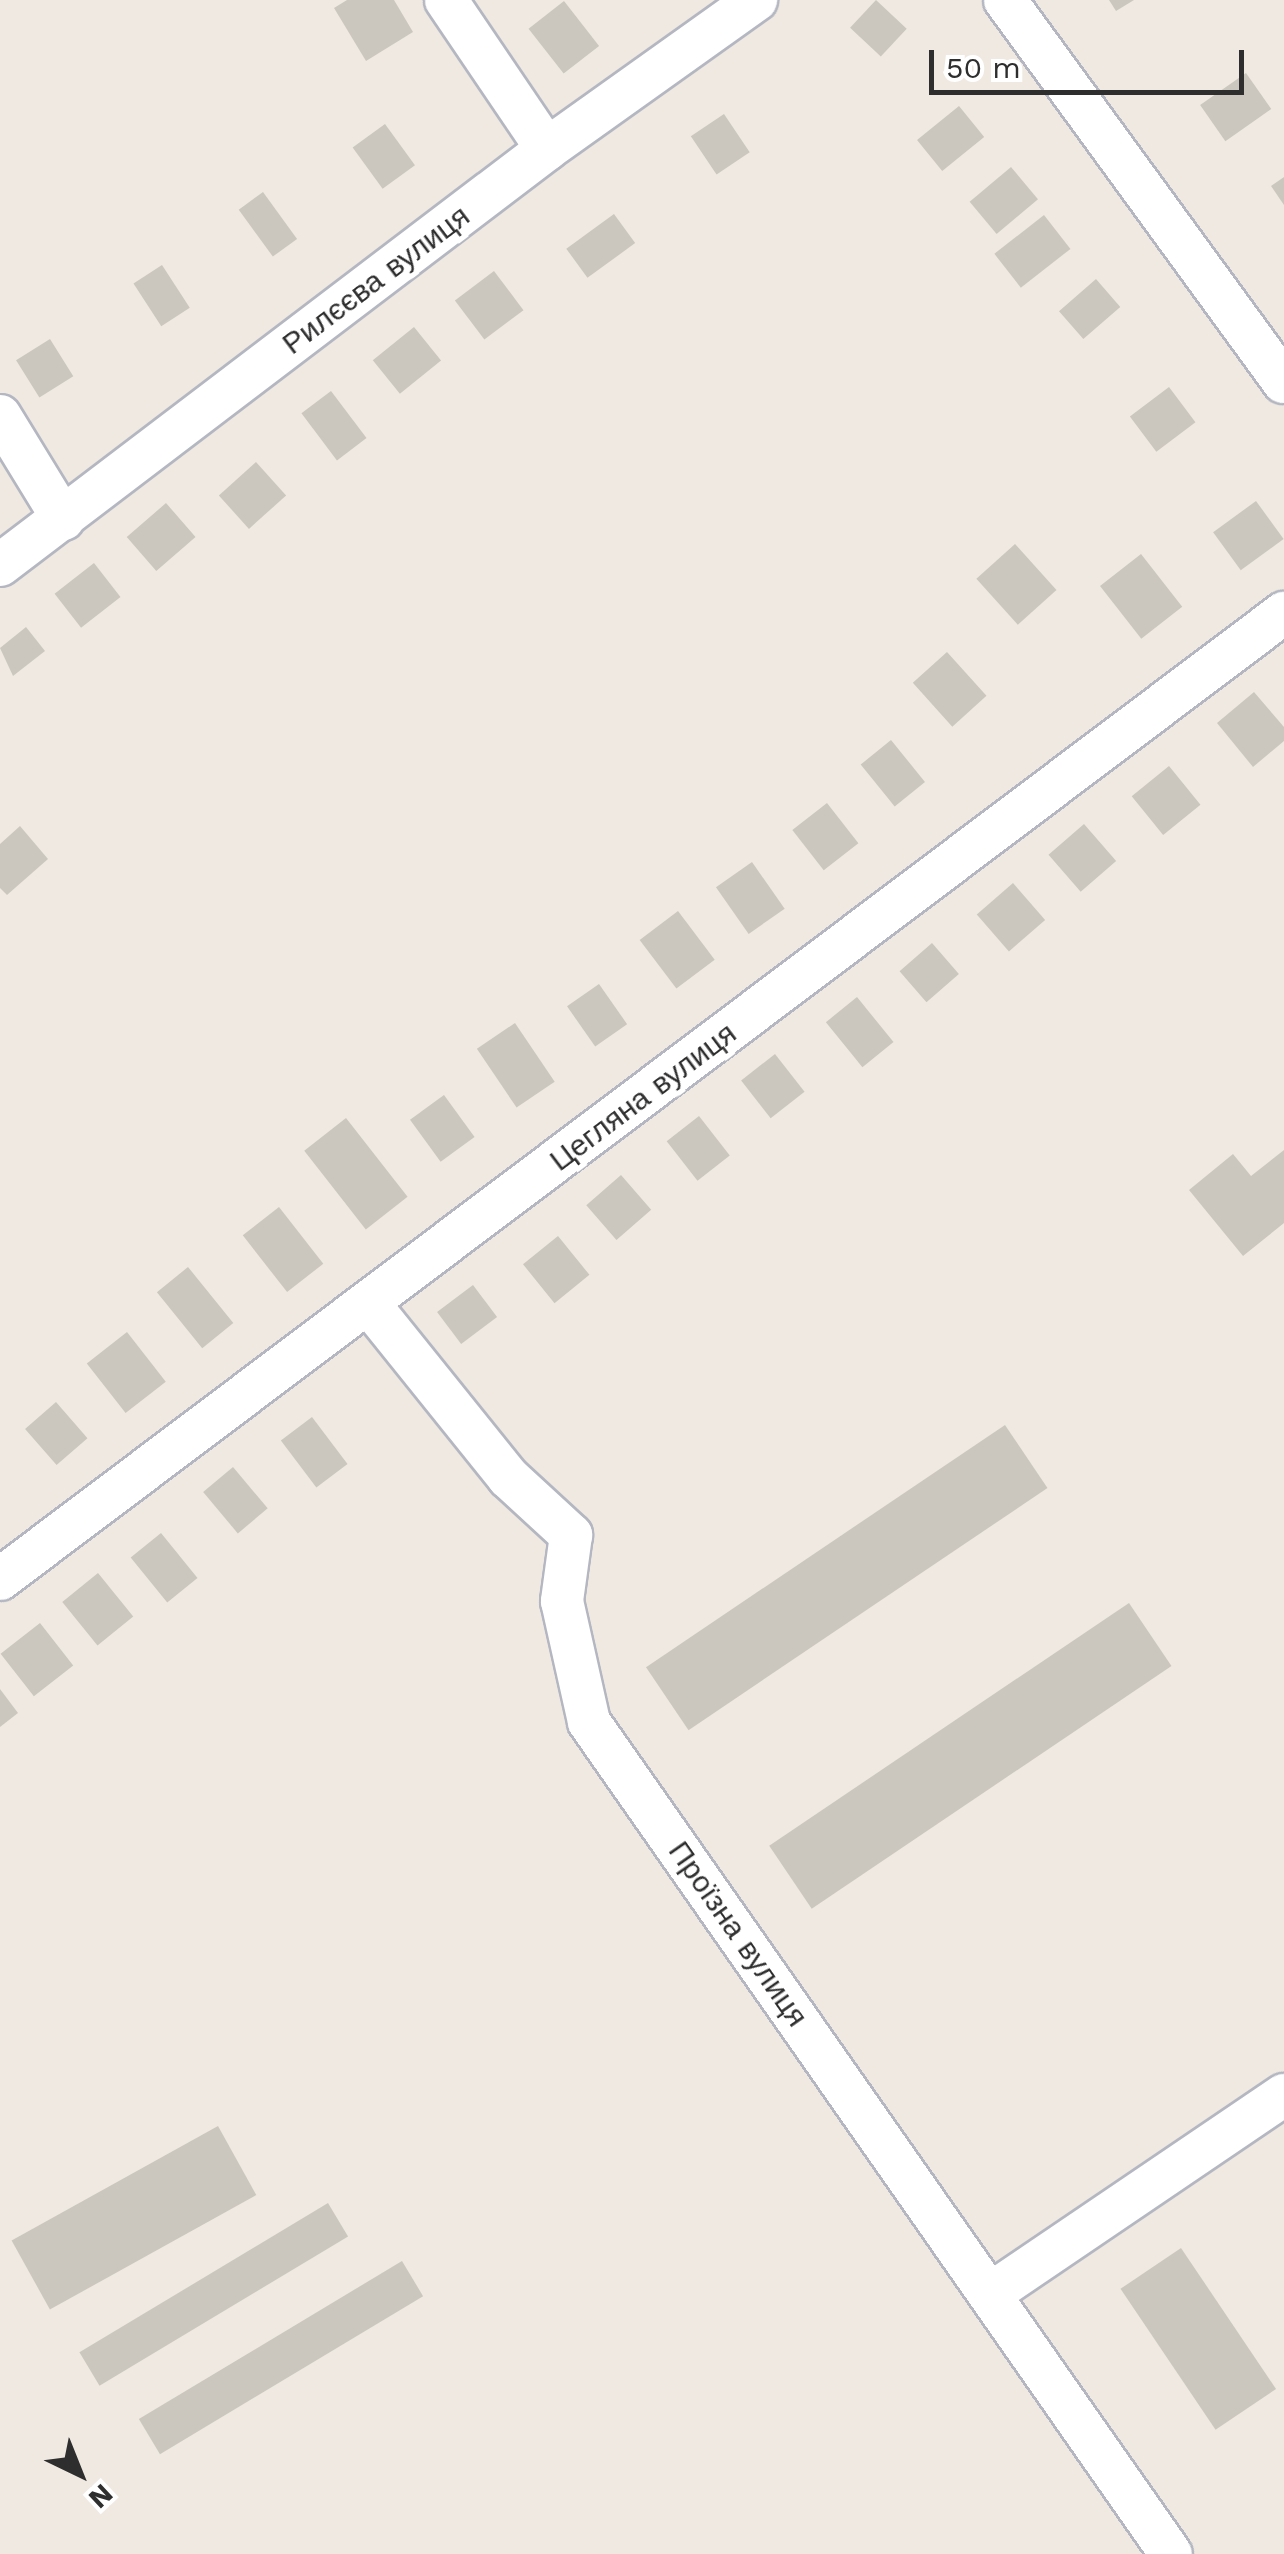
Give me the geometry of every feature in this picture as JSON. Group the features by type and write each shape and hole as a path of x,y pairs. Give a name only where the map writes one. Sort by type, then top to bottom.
{"street":[{"path":"446,0 547,149"},
{"name":"Рилєєва вулиця","path":"0,565 547,149 756,0"},
{"path":"1005,0 1284,382"},
{"path":"0,416 63,519"},
{"name":"Цегляна вулиця","path":"0,1579 1284,613"},
{"name":"Проїзна вулиця","path":"369,1304 508,1476 571,1535 562,1601 589,1722 1171,2554"},
{"path":"990,2294 1284,2094"}],"building":[{"path":"347,0 394,0 413,32 366,61 334,8"},
{"path":"876,0 907,29 881,56 850,28"},
{"path":"1109,0 1134,0 1116,11"},
{"path":"564,1 599,46 564,74 529,29"},
{"path":"1246,73 1271,109 1225,141 1200,105"},
{"path":"959,106 984,137 942,171 917,140"},
{"path":"724,114 750,152 717,175 691,136"},
{"path":"385,124 415,165 383,189 353,148"},
{"path":"1011,167 1038,199 997,234 970,202"},
{"path":"1284,177 1284,205 1271,186"},
{"path":"263,192 297,239 273,257 239,210"},
{"path":"614,214 635,243 587,278 566,249"},
{"path":"1044,215 1070,249 1021,288 994,254"},
{"path":"162,265 190,308 161,326 133,284"},
{"path":"494,271 523,310 484,340 455,300"},
{"path":"1096,279 1120,307 1083,339 1059,311"},
{"path":"414,327 441,360 400,394 373,360"},
{"path":"50,339 73,376 39,398 16,360"},
{"path":"1169,387 1195,422 1156,452 1130,416"},
{"path":"331,391 367,438 337,460 301,413"},
{"path":"256,462 286,495 249,529 219,495"},
{"path":"1256,501 1284,539 1241,570 1213,532"},
{"path":"166,503 196,537 156,571 127,537"},
{"path":"1015,544 1056,590 1018,625 976,579"},
{"path":"1141,554 1182,607 1141,639 1100,586"},
{"path":"94,563 120,597 81,628 55,594"},
{"path":"26,627 45,651 13,676 0,648"},
{"path":"947,652 986,696 952,727 913,683"},
{"path":"1254,692 1284,727 1284,741 1253,767 1217,723"},
{"path":"891,740 925,782 895,807 861,765"},
{"path":"1169,766 1200,805 1163,835 1132,796"},
{"path":"827,803 858,843 824,870 792,830"},
{"path":"1084,824 1116,861 1081,892 1049,855"},
{"path":"20,826 48,859 7,895 0,888 0,844"},
{"path":"752,862 785,909 749,934 716,887"},
{"path":"1013,883 1045,920 1009,951 977,914"},
{"path":"678,911 715,960 676,989 640,940"},
{"path":"932,943 959,974 926,1002 900,971"},
{"path":"599,984 627,1024 595,1047 567,1006"},
{"path":"857,997 894,1042 862,1067 826,1022"},
{"path":"515,1023 555,1082 517,1108 477,1049"},
{"path":"775,1054 805,1092 771,1118 741,1080"},
{"path":"444,1095 475,1137 441,1162 410,1120"},
{"path":"699,1116 730,1155 697,1181 667,1141"},
{"path":"346,1118 408,1197 366,1229 304,1151"},
{"path":"1284,1150 1284,1223 1243,1256 1189,1190 1233,1154 1251,1176"},
{"path":"621,1175 651,1210 616,1240 586,1205"},
{"path":"279,1207 323,1264 287,1292 243,1235"},
{"path":"558,1236 589,1275 554,1303 523,1264"},
{"path":"188,1267 233,1323 202,1348 157,1292"},
{"path":"473,1285 497,1317 461,1344 437,1312"},
{"path":"127,1332 166,1382 126,1413 87,1363"},
{"path":"56,1402 87,1438 57,1465 25,1429"},
{"path":"312,1417 348,1464 316,1488 281,1440"},
{"path":"1005,1425 1047,1488 689,1730 646,1667"},
{"path":"233,1467 268,1508 238,1533 203,1492"},
{"path":"161,1533 198,1578 167,1603 131,1558"},
{"path":"98,1573 133,1617 97,1645 62,1602"},
{"path":"1129,1603 1171,1666 812,1909 769,1846"},
{"path":"40,1623 73,1666 34,1696 1,1654"},
{"path":"0,1689 18,1713 0,1727"},
{"path":"218,2126 256,2195 50,2310 12,2240"},
{"path":"328,2203 348,2236 100,2386 79,2352"},
{"path":"1181,2248 1276,2389 1216,2430 1120,2289"},
{"path":"402,2261 423,2296 160,2454 139,2419"}]}
